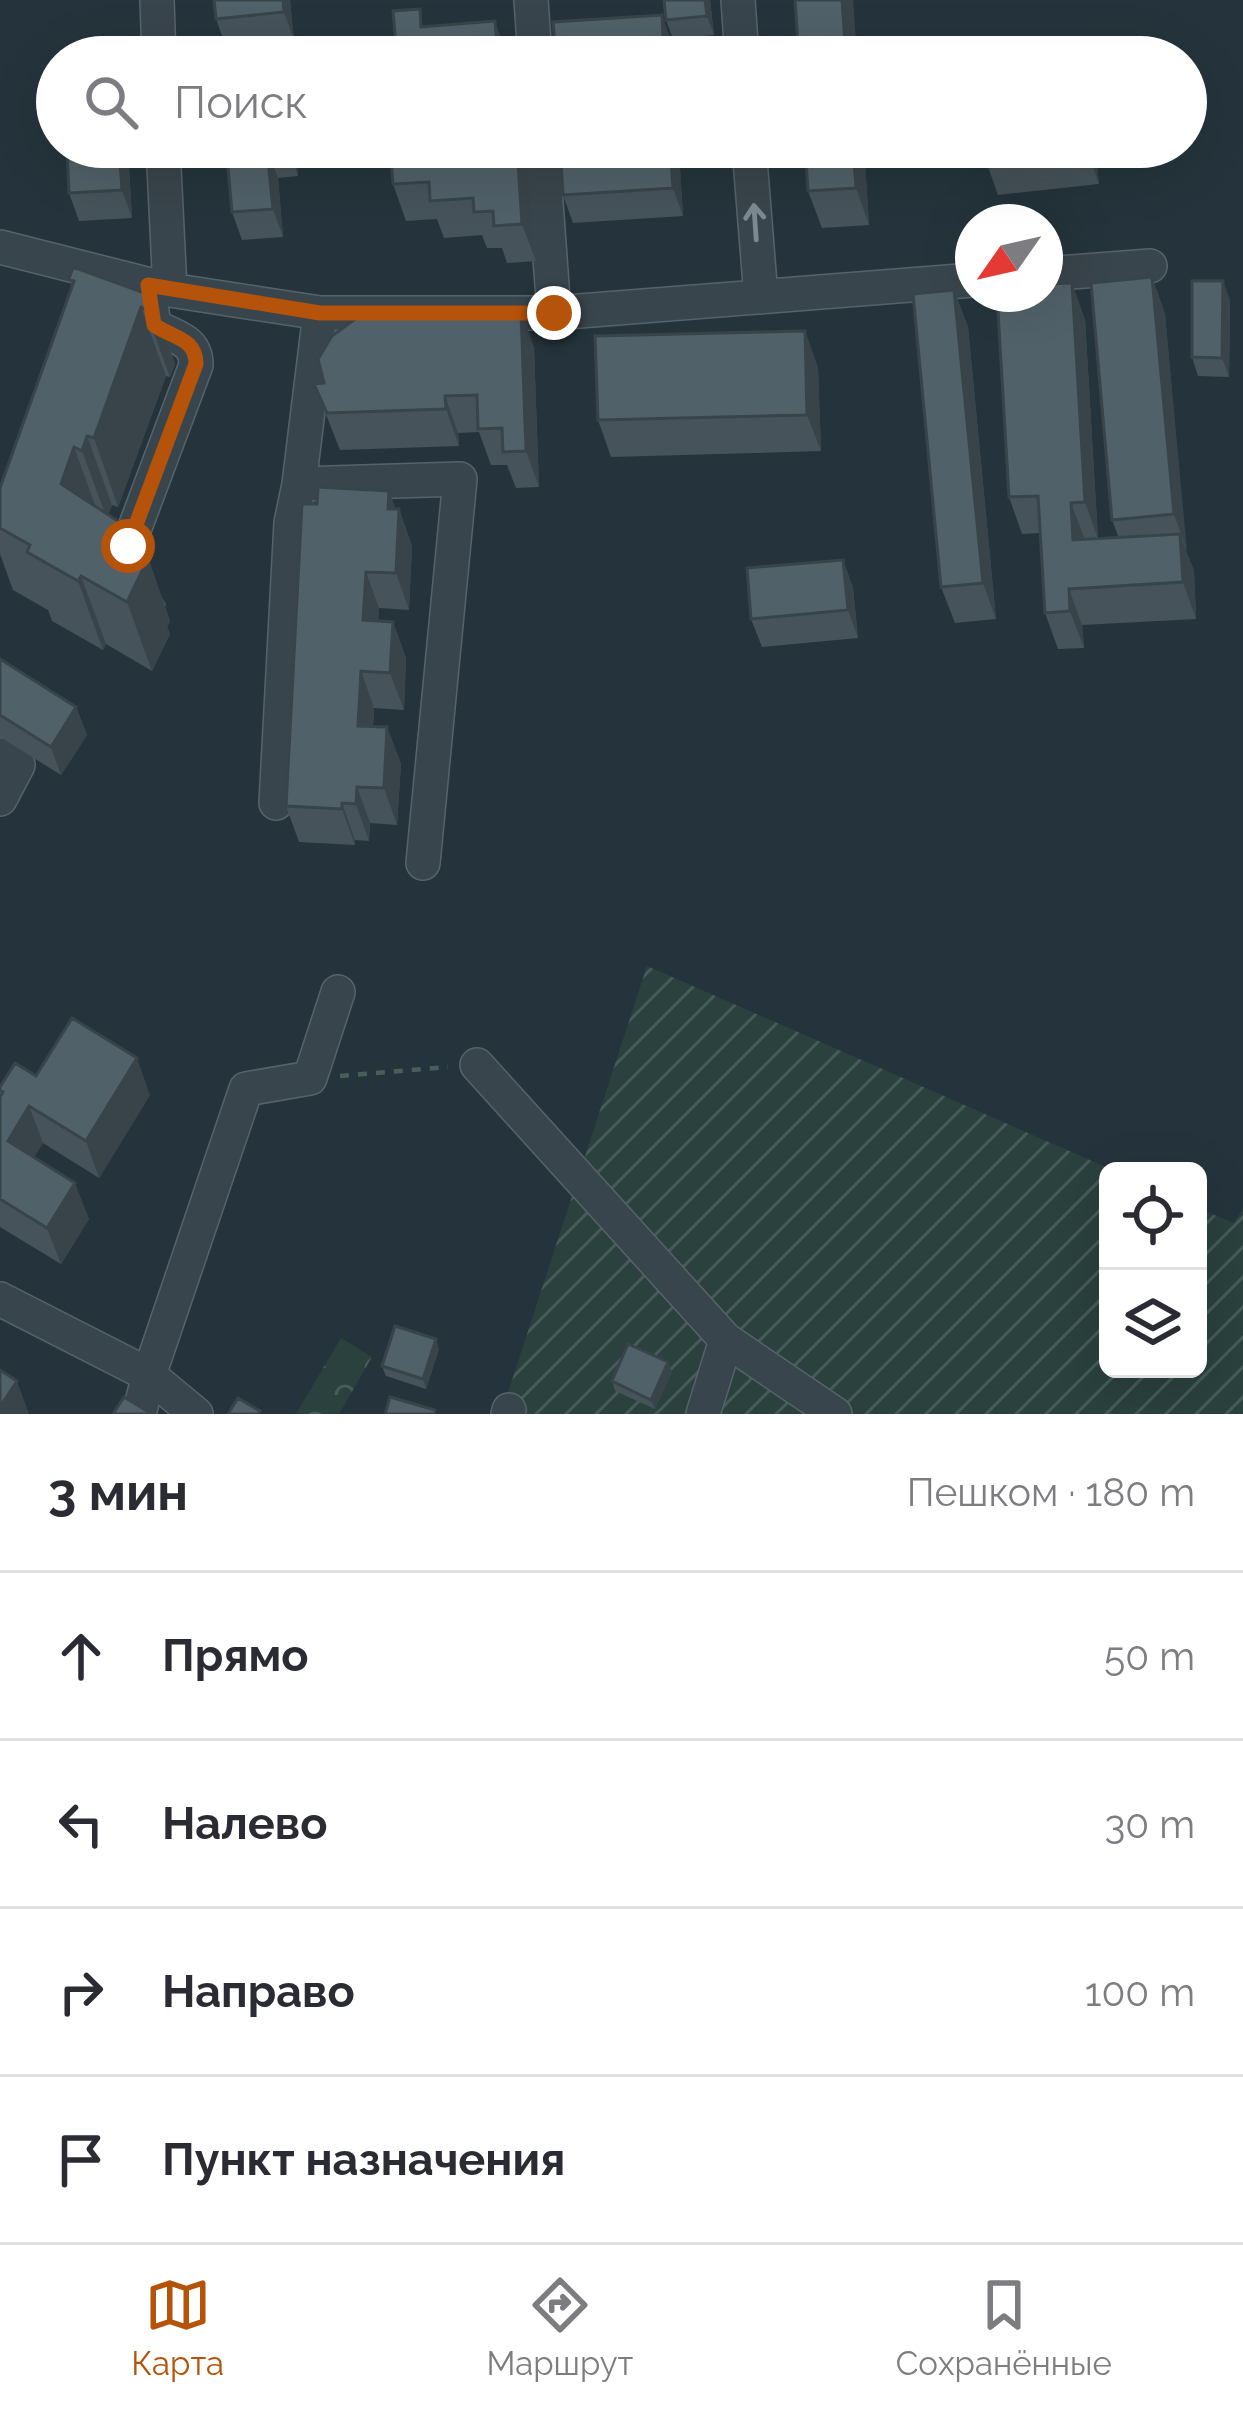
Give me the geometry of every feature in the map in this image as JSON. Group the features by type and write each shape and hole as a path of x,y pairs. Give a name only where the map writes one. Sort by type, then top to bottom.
{"street":[{"path":"157,0 158,36"},
{"path":"531,0 534,36"},
{"path":"738,0 741,36"},
{"path":"128,546 196,364 190,343 154,325 163,168"},
{"path":"544,168 554,313"},
{"path":"751,168 761,297"},
{"path":"0,247 159,287 320,313 554,313 955,281"},
{"path":"1063,273 1150,266"},
{"path":"276,803 291,523 320,313"},
{"path":"299,484 460,479 423,863"},
{"path":"0,754 18,765 0,799"},
{"path":"139,1414 246,1089 310,1078 338,992"},
{"path":"477,1065 726,1340 835,1414"},
{"path":"0,1300 149,1376 196,1414"},
{"path":"703,1414 726,1340"}],"path":[{"path":"310,1078 477,1065"}],"green space":[{"path":"647,966 1099,1164 1099,1378 1207,1378 1207,1212 1234,1223 1243,1208 1243,1414 501,1414"},
{"path":"341,1338 372,1357 339,1414 296,1414"}],"building":[{"path":"214,0 283,0 284,12 216,19"},
{"path":"664,0 705,0 707,16 666,20"},
{"path":"795,0 842,0 845,36 798,36"},
{"path":"420,9 421,27 495,21 496,36 395,36 393,11"},
{"path":"662,15 663,36 554,36 553,22"},
{"path":"68,168 120,168 122,190 69,193"},
{"path":"228,168 269,168 273,209 232,212"},
{"path":"392,168 518,168 522,224 494,226 493,211 474,212 473,198 430,201 429,182 393,184"},
{"path":"561,168 672,168 673,188 563,195"},
{"path":"806,168 855,168 856,188 808,191"},
{"path":"73,267 150,295 145,309 141,307 94,438 87,436 82,451 74,447 61,484 141,536 136,547 145,552 140,562 145,565 127,602 27,552 30,545 0,528 0,488 74,281 69,279"},
{"path":"1152,277 1174,514 1112,520 1091,283"},
{"path":"1192,281 1223,281 1222,358 1192,357"},
{"path":"1063,283 1072,283 1085,502 1071,503 1073,540 1180,534 1183,582 1069,589 1070,611 1045,613 1038,496 1009,497 998,312 1063,312"},
{"path":"954,290 983,583 941,587 913,294"},
{"path":"521,312 526,451 503,452 502,428 478,429 477,395 445,396 446,409 327,413 314,384 324,383 318,359 332,336 358,317"},
{"path":"805,331 807,415 598,420 595,336"},
{"path":"318,487 389,491 388,509 399,509 396,573 366,572 363,620 393,622 390,673 361,671 358,726 387,727 384,788 357,787 356,804 342,803 342,809 286,806 302,504 317,504"},
{"path":"843,560 848,610 751,619 747,568"},
{"path":"0,659 76,707 51,747 0,715"},
{"path":"72,1018 137,1058 86,1141 29,1106 8,1141 75,1183 47,1228 0,1199 0,1087 15,1063 36,1076"},
{"path":"395,1326 436,1339 423,1379 382,1366"},
{"path":"628,1344 668,1362 651,1400 612,1381"},
{"path":"0,1370 17,1381 0,1407"},
{"path":"124,1397 152,1414 113,1414"},
{"path":"390,1397 435,1410 434,1414 385,1414"},
{"path":"238,1398 260,1411 258,1414 228,1414"}],"route":[{"path":"128,546 196,364 190,343 154,325 148,285 320,313 554,313"}]}
